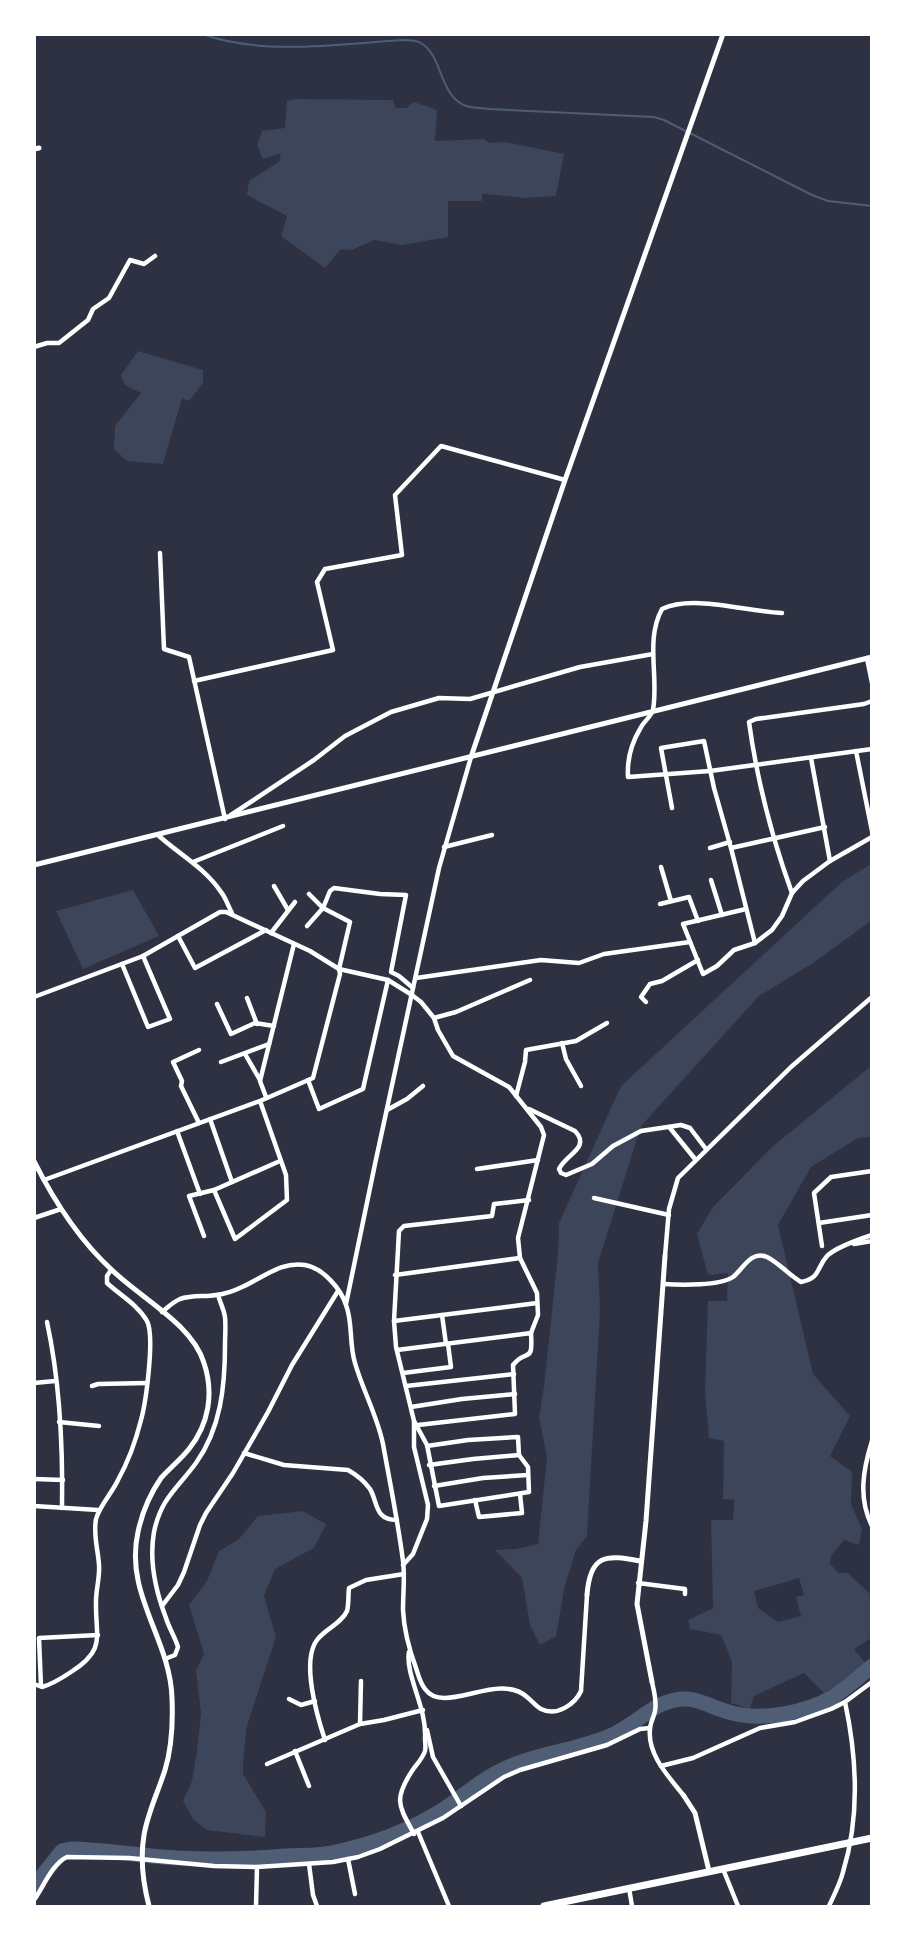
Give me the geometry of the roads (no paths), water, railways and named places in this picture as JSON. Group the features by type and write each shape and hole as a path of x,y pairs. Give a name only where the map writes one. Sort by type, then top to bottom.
{"main road":[{"path":"544,1906 872,1838"}],"street":[{"path":"640,1561 619,1556 596,1562 589,1577 586,1595 582,1690 578,1699 570,1707 546,1711 539,1708 525,1695 506,1688 484,1689 457,1697 431,1695 424,1688 409,1651 403,1611 404,1574 397,1520 379,1428 354,1361 346,1304 444,847 471,757 565,480 723,34"},
{"path":"34,347 47,343 59,343 88,320 93,309 109,298 130,260 144,264 155,256"},
{"path":"194,681 333,650 317,582 325,569 402,555 395,495 441,446 565,480"},
{"path":"160,553 164,650 189,657 225,819"},
{"path":"782,613 702,603 665,608 657,618 653,654 652,712 640,729 630,750 627,763 628,777 710,771 872,748"},
{"path":"225,819 314,760 345,736 391,712 439,699 470,699 580,667 653,654"},
{"path":"34,865 159,836 869,658 872,683"},
{"path":"792,893 755,765 749,722 872,701"},
{"path":"672,808 661,748 704,741 755,943"},
{"path":"856,751 872,831"},
{"path":"811,758 830,861"},
{"path":"193,862 283,826"},
{"path":"731,848 825,827"},
{"path":"444,847 492,835"},
{"path":"159,836 193,862 222,892 232,913"},
{"path":"746,909 683,924 703,974 717,966 734,950 755,943 772,930 792,893 803,881 830,861 872,837"},
{"path":"710,848 730,842"},
{"path":"661,867 671,901"},
{"path":"711,880 722,915"},
{"path":"274,886 288,910"},
{"path":"307,926 323,908 330,891 334,888 406,895 390,972 399,975 413,988"},
{"path":"44,1180 260,1101 313,1078 340,974 339,969 350,922 323,908 309,894"},
{"path":"660,904 689,897 698,921"},
{"path":"178,936 195,968 268,931 295,902"},
{"path":"34,997 143,956 220,912 232,913 339,969 388,980 412,995 434,1018 453,1056 509,1087 541,1127 544,1135 518,1238 520,1258 537,1293 538,1315 531,1333 532,1350 529,1355 517,1360 513,1365 515,1414 416,1423"},
{"path":"416,978 541,960 579,963 604,954 690,942"},
{"path":"260,1081 294,944"},
{"path":"122,964 148,1027 170,1019 143,956"},
{"path":"641,997 650,984 663,981 698,960"},
{"path":"308,1080 320,1109 363,1089 388,980"},
{"path":"434,1018 456,1012 530,980"},
{"path":"636,993 646,1002"},
{"path":"709,1871 695,1814 661,1766 652,1749 650,1728 656,1700 637,1604 646,1521 669,1215 678,1178 695,1159 791,1067 872,997"},
{"path":"247,998 257,1023"},
{"path":"217,1004 231,1034 257,1023 274,1026"},
{"path":"516,1096 526,1050 576,1041 607,1023"},
{"path":"562,1043 566,1059 581,1086"},
{"path":"221,1062 269,1044"},
{"path":"199,1050 173,1062 182,1081 181,1086 199,1123"},
{"path":"245,1054 266,1097"},
{"path":"387,1110 407,1099 423,1086"},
{"path":"214,1190 235,1239 287,1200 286,1174 260,1101"},
{"path":"526,1108 575,1131 580,1136 580,1147 559,1168 561,1173 566,1175 592,1164 613,1146 641,1131 681,1125 690,1128 706,1149"},
{"path":"210,1119 232,1182"},
{"path":"670,1128 695,1159"},
{"path":"177,1131 200,1194"},
{"path":"477,1169 538,1160"},
{"path":"34,1161 61,1209 111,1270 183,1329 200,1351 207,1374 208,1412 189,1450 161,1479 146,1505 138,1532 135,1557 138,1586 165,1659 172,1695 172,1732 166,1767 148,1818 142,1850 149,1906"},
{"path":"204,1236 189,1196 214,1190 280,1161"},
{"path":"822,1246 814,1193 831,1176 872,1171"},
{"path":"594,1198 669,1215"},
{"path":"427,1446 468,1440 518,1437 519,1455 528,1467 529,1492 439,1506 427,1446 411,1407 397,1350 394,1321 399,1231 404,1226 492,1216 494,1204 529,1200"},
{"path":"34,1218 61,1209"},
{"path":"819,1223 872,1215"},
{"path":"664,1284 693,1286 732,1278 750,1258 758,1256 766,1257 801,1282 810,1280 818,1272 827,1256 872,1235"},
{"path":"846,1246 872,1241"},
{"path":"395,1275 520,1258"},
{"path":"162,1312 183,1298 218,1295 247,1285 282,1267 294,1265 306,1265 321,1272 346,1304"},
{"path":"34,1684 47,1686 90,1658 98,1635 96,1601 99,1563 94,1531 99,1510 119,1479 142,1419 150,1340 148,1322 107,1283 107,1276 111,1270"},
{"path":"162,1606 178,1585 206,1513 244,1453 292,1365 338,1291"},
{"path":"165,1659 174,1655 178,1647 162,1606 156,1583 153,1564 154,1532 170,1493 195,1465 211,1438 223,1391 225,1367 225,1316 218,1295"},
{"path":"394,1321 537,1303"},
{"path":"403,1372 451,1367 441,1315"},
{"path":"46,1322 62,1449 62,1508"},
{"path":"397,1350 531,1333"},
{"path":"406,1386 514,1374"},
{"path":"34,1383 55,1381"},
{"path":"92,1386 147,1383"},
{"path":"411,1407 515,1394"},
{"path":"59,1422 99,1426"},
{"path":"403,1565 413,1554 427,1519 428,1505 414,1447 416,1423"},
{"path":"872,1442 862,1495 865,1513 872,1526"},
{"path":"244,1453 284,1465 348,1470 354,1473 370,1490 375,1506 384,1516 390,1520 397,1520"},
{"path":"429,1465 519,1455"},
{"path":"434,1486 483,1478 528,1475"},
{"path":"34,1479 63,1480"},
{"path":"475,1500 479,1518 522,1513 520,1494"},
{"path":"34,1506 99,1510"},
{"path":"325,1740 312,1684 312,1654 316,1641 341,1619 347,1610 349,1588 366,1580 404,1574"},
{"path":"638,1583 685,1589 685,1594"},
{"path":"41,1686 39,1638 98,1635"},
{"path":"409,1651 408,1658 423,1710 433,1757 460,1806"},
{"path":"360,1724 361,1681"},
{"path":"661,1766 693,1758 760,1728 795,1722 831,1709 872,1682"},
{"path":"290,1699 301,1705 315,1701"},
{"path":"830,1906 843,1873 854,1823 853,1741 844,1702"},
{"path":"267,1764 360,1724 423,1710"},
{"path":"426,1728 425,1751 408,1777 399,1799 399,1808 416,1833 449,1906"},
{"path":"34,1900 53,1870 62,1859 67,1857 129,1858 214,1866 257,1867 348,1859 380,1849 416,1833 504,1777 520,1770 608,1745 640,1729 650,1728"},
{"path":"295,1751 309,1786"},
{"path":"348,1859 355,1894"},
{"path":"309,1864 317,1906"},
{"path":"256,1906 257,1867"},
{"path":"723,1869 738,1906"},
{"path":"629,1888 632,1906"}],"waterway":[{"path":"202,34 226,41 276,47 417,41 434,57 451,94 466,106 654,117 812,195 828,201 872,206"},
{"path":"34,1886 62,1851 73,1849 177,1858 218,1859 320,1855 346,1850 417,1824 444,1809 485,1779 513,1765 612,1735 662,1704 673,1700 690,1699 744,1715 783,1714 822,1703 848,1686 872,1666"}]}
